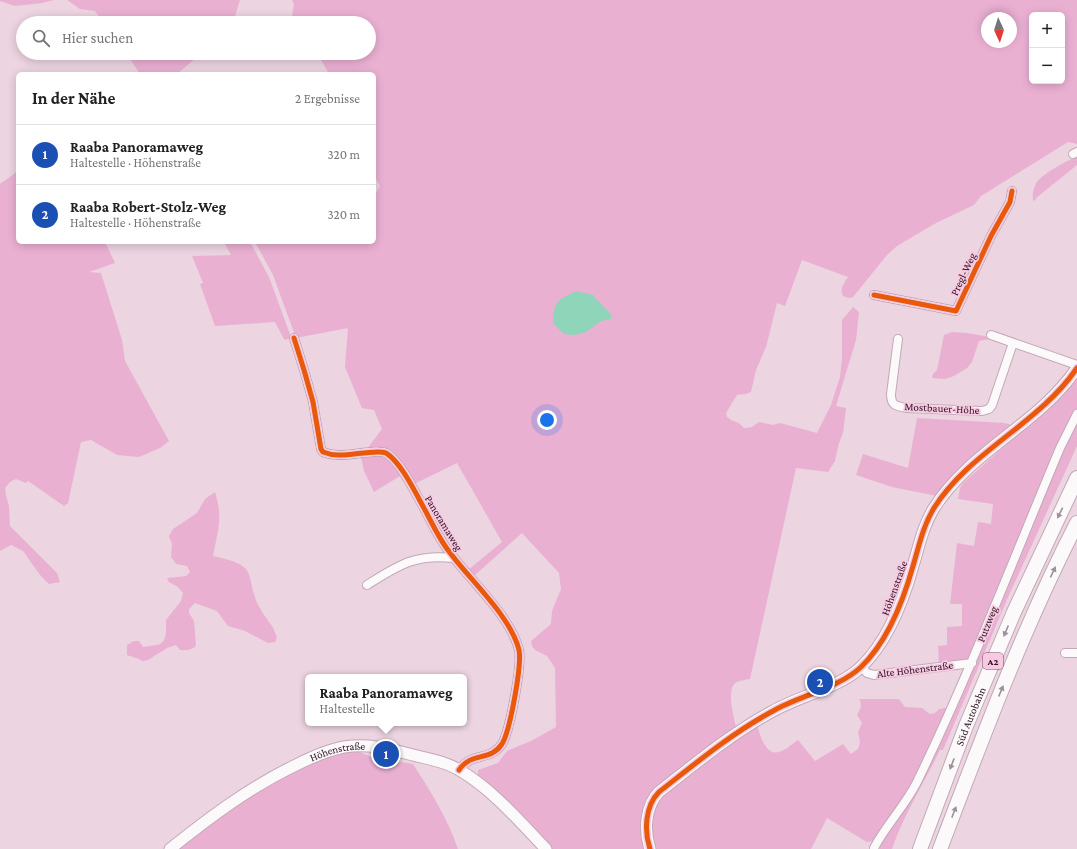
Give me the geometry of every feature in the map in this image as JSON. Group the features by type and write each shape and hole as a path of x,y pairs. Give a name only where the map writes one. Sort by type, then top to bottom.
{"highway":[{"name":"Süd Autobahn","path":"920,849 966,726 1014,612 1077,478"},
{"name":"Süd Autobahn","path":"940,849 984,733 1032,619 1063,550 1077,523"}],"street":[{"name":"Pregl-Weg","path":"874,296 956,311 991,236 1010,202 1012,191"},
{"path":"991,335 1077,367"},
{"name":"Panoramaweg","path":"294,338 309,387 321,449 323,452 337,456 382,452 390,456 407,477 443,544 499,612 519,649 520,659 518,674 509,723 502,744 492,753 467,761 459,770"},
{"name":"Mostbauer-Höhe","path":"898,339 891,394 893,404 907,408 982,411 989,409 992,405 1013,343"},
{"name":"Höhenstraße","path":"650,849 647,837 648,814 651,802 659,792 755,721 775,710 844,679 862,666 878,646 894,618 905,592 924,528 946,492 966,471 1047,402 1077,367"},
{"name":"Putzweg","path":"874,848 887,826 914,789 952,709 1060,448 1077,414"},
{"name":"Panoramaweg","path":"367,585 410,560 434,557 454,558"},
{"path":"1065,652 1077,653"},
{"name":"Alte Höhenstraße","path":"862,666 867,673 878,675 972,663"},
{"name":"Höhenstraße","path":"170,849 237,798 272,776 318,754 344,747 358,746 379,747 446,764 459,770 479,783 497,798 546,849"}],"shaded area":[{"path":"0,0 54,0 15,6"},
{"path":"67,0 240,0 235,16 99,16 95,11 80,9"},
{"path":"292,0 1077,0 1077,144 1068,142 981,196 974,205 936,223 897,246 887,255 853,297 849,298 843,296 842,293 842,286 848,277 802,260 785,306 777,303 766,347 756,370 751,392 737,395 726,413 727,417 744,428 752,427 759,422 773,425 780,423 817,433 831,405 840,377 842,358 842,320 853,307 859,312 856,340 836,406 846,408 843,433 835,461 828,472 796,468 750,679 742,680 733,685 731,703 736,727 656,788 646,849 552,849 523,819 478,778 478,770 498,763 507,751 531,741 556,727 555,668 547,656 535,650 531,641 551,624 552,611 561,589 559,573 522,533 474,576 468,570 502,542 457,463 408,487 400,476 374,492 364,471 361,457 382,429 374,410 362,408 345,367 348,328 296,338 273,275 256,244 376,244 376,193 380,186 376,179 376,72 328,72 321,60 376,60 376,16 292,16 294,4"},
{"path":"131,60 194,60 179,72 139,72"},
{"path":"1077,157 1077,165 1036,198 1035,201 1033,200 1034,188 1044,175"},
{"path":"16,172 16,244 106,244 115,263 89,272 101,273 122,340 125,361 169,441 160,448 139,457 117,455 91,440 81,442 68,503 64,506 28,481 26,483 16,479 10,482 5,488 9,506 10,526 57,573 60,582 49,584 40,575 23,551 11,545 0,551 0,184"},
{"path":"225,244 251,244 269,277 291,337 286,340 284,339 275,322 215,326 200,284 203,283 192,256 231,255"},
{"path":"577,291 593,295 612,316 611,319 601,321 586,332 575,335 564,334 553,323 554,310 561,299"},
{"path":"952,332 990,337 990,339 979,341 972,362 967,368 954,376 945,379 932,378 933,374 937,370 944,335"},
{"path":"1077,376 1077,409 1058,447 970,662 939,665 938,646 947,645 947,627 962,626 962,604 950,604 957,543 974,546 978,522 991,524 993,504 958,499 960,488 963,483 1027,426"},
{"path":"917,418 1004,423 1012,425 937,496 892,487 856,475 863,454 908,468"},
{"path":"1077,419 1077,446 1009,595 943,750 940,750 914,799 902,823 892,849 880,849 879,845 905,805"},
{"path":"215,492 219,509 219,524 213,556 234,561 245,568 250,577 257,603 273,627 277,637 275,642 268,643 245,631 228,626 217,611 195,603 189,609 189,613 194,621 196,646 189,650 180,650 176,645 167,648 148,660 142,661 127,655 127,645 134,641 139,641 143,647 161,644 165,639 166,620 181,601 183,593 178,587 169,582 167,578 186,576 190,572 187,566 176,564 171,557 172,544 169,536 173,529 197,513 205,499"},
{"path":"859,699 899,699 905,707 922,708 930,714 935,713 939,709 950,707 912,788 874,841 867,842 827,818 811,849 653,849 650,829 657,798 757,723 764,743 770,751 779,752 798,740 815,761 843,744 851,754 858,749 860,742 858,732 862,723 857,715 861,705"},
{"path":"355,750 371,757 413,764 444,815 458,849 176,849 239,801 320,758"}],"cycle path":[{"path":"874,295 956,311 991,236 1010,202 1012,191"},
{"path":"294,338 313,402 321,449 323,452 332,455 382,452 392,457 408,479 443,544 459,565 490,600 508,625 515,638 519,650 519,669 512,712 505,737 497,750 487,755 470,760 459,770"},
{"path":"650,849 647,834 648,811 654,798 659,792 714,749 743,729 783,706 842,681 861,667 871,657 887,633 899,607 909,580 924,529 934,508 949,488 966,470 1044,405 1061,388 1077,368"}],"place":[{"name":"Raaba Robert-Stolz-Weg","path":"820,682"},
{"name":"Raaba Panoramaweg","path":"386,754"}]}
